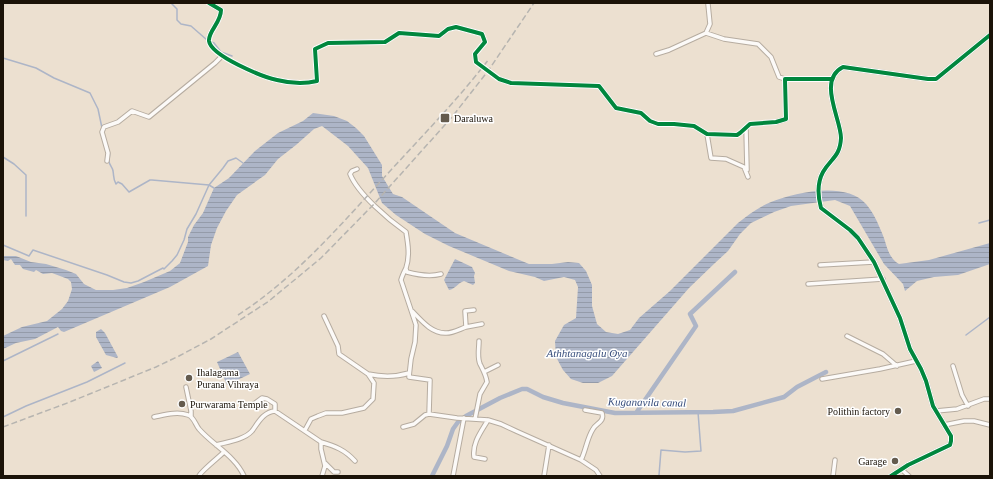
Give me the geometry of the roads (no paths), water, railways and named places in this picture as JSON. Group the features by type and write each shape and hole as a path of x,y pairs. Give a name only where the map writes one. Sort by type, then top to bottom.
{"street":[{"path":"210,3 221,10 221,16 212,31 209,41 210,45 222,56 238,66 276,80 309,83 317,81 315,49 328,43 385,42 399,34 439,36 448,29 456,27 482,34 485,42 475,54 476,62 499,79 511,82 598,86 616,108 641,113 650,121 658,124 694,126 707,134 737,135 750,124 776,122 786,119 785,79"},
{"path":"656,54 669,50 706,33 710,24 708,4"},
{"path":"706,33 724,39 758,44 771,57 779,77 785,79 832,79"},
{"path":"891,476 901,469 950,445 951,441 950,436 933,406 926,381 910,349 900,318 874,262 858,238 842,223 823,211 820,205 819,186 823,173 836,158 841,136 833,107 831,93 832,79 838,70 843,67 936,79 990,35"},
{"path":"107,161 108,153 102,132 104,127 118,122 132,111 150,117 222,56"},
{"path":"707,134 711,158 726,159 744,167 747,175 746,128"},
{"path":"357,169 352,171 350,174 362,194 406,232 409,254 406,269 401,280 416,325 416,342 411,359 409,377 430,380 429,414"},
{"path":"820,265 874,262"},
{"path":"406,269 407,272 414,274 434,276 441,274"},
{"path":"808,284 883,279"},
{"path":"411,310 428,327 446,334 466,327 482,324"},
{"path":"466,327 465,311 474,310"},
{"path":"305,430 311,419 326,413 342,413 364,408 372,400 374,383 368,374 339,354 335,340 324,316"},
{"path":"847,336 883,354 897,366"},
{"path":"475,419 480,394 487,382 478,354 479,341"},
{"path":"822,379 897,366 916,361"},
{"path":"484,372 498,365"},
{"path":"953,366 962,394 968,406"},
{"path":"368,374 377,376 400,376 409,373"},
{"path":"186,387 192,412 191,416 200,430 236,464 244,476"},
{"path":"254,404 262,398 267,399 275,404 275,411"},
{"path":"936,411 957,409 984,399 990,399"},
{"path":"581,460 593,428 602,420 603,416 602,413 585,410"},
{"path":"216,445 244,436 251,431 259,420 270,412 275,411 321,442 337,447 347,453 355,462"},
{"path":"154,417 168,414 191,416"},
{"path":"403,427 414,424 425,415 429,414 488,420 501,424 581,460 596,470 600,476"},
{"path":"453,476 464,418"},
{"path":"485,459 474,457 473,453 474,444 488,420"},
{"path":"944,425 964,421 974,421 990,425"},
{"path":"321,442 320,449 325,466 322,476"},
{"path":"544,476 549,445"},
{"path":"200,474 224,452"},
{"path":"833,476 835,460"},
{"path":"324,462 334,472 338,472"},
{"path":"901,469 909,476"}],"water":[{"name":"Athhtanagalu Oya","path":"313,113 334,116 347,121 356,128 364,136 382,165 382,176 393,194 402,197 455,233 529,264 568,262 579,263 586,271 592,285 592,306 597,324 606,332 618,334 630,330 639,318 670,291 738,223 750,214 762,206 781,198 807,192 834,191 847,193 857,197 866,204 879,225 892,258 899,264 929,260 990,243 990,264 958,275 934,277 917,281 905,291 903,284 884,264 850,206 835,200 791,206 751,223 740,234 728,251 689,288 612,376 598,383 583,383 571,379 563,370 556,357 555,341 564,325 576,318 578,287 575,280 564,277 544,281 535,277 509,271 449,246 425,234 396,215 382,203 368,168 348,146 322,126 314,129 278,159 265,175 237,195 217,228 211,245 208,266 170,287 64,332 58,327 35,339 16,343 3,349 3,336 22,327 47,321 62,309 68,301 72,289 71,282 68,279 52,273 43,274 36,270 34,272 23,269 20,265 15,265 11,259 8,261 3,260 3,256 16,256 31,262 46,264 66,270 76,274 84,284 96,290 127,288 170,271 180,263 188,242 188,237 194,225 203,213 214,188 229,178 255,151 278,133 303,121"},
{"path":"455,259 472,267 475,273 475,283 473,285 464,281 449,290 444,280"},
{"path":"101,329 105,333 118,357 117,358 106,355 96,337 96,332"},
{"path":"238,352 250,374 227,385 217,362"},
{"path":"98,361 102,368 94,372 91,366"}],"waterway":[{"path":"171,3 177,9 177,20 181,24 191,26 207,40 214,43 221,52 232,56"},
{"path":"3,58 36,68 54,78 90,93 98,109 102,128"},
{"path":"108,148 110,153 109,162 113,170 115,182 116,184 118,182 122,184 129,192 150,180 209,185 214,188"},
{"path":"3,157 14,164 26,175 26,216"},
{"path":"3,245 29,256 33,250 124,282 131,283 138,281 163,268 164,269 177,255 187,229 196,214 209,185 228,161 236,158 243,163"},
{"path":"979,223 990,220"},
{"path":"636,413 696,326 690,314 735,272"},
{"path":"966,335 990,317"},
{"path":"3,361 58,334"},
{"path":"3,417 26,406 87,382 125,363"},
{"name":"Kuganavila canal","path":"432,476 447,446 453,429 458,422 466,416 500,398 522,389 527,389 543,397 563,403 615,413 733,411 784,397 797,387 826,372"},
{"path":"659,475 661,450 685,452 701,451 698,412"}],"railway":[{"path":"3,427 156,367 211,339 269,301 321,258 374,204 452,117 488,71 534,3"},
{"path":"238,315 260,300 300,266 319,247 442,115 489,59"}],"place":[{"name":"Daraluwa","path":"445,118"},
{"name":"Ihalagama Purana Vihraya","path":"189,378"},
{"name":"Purwarama Temple","path":"182,404"},
{"name":"Polithin factory","path":"898,411"},
{"name":"Garage","path":"895,461"}]}
